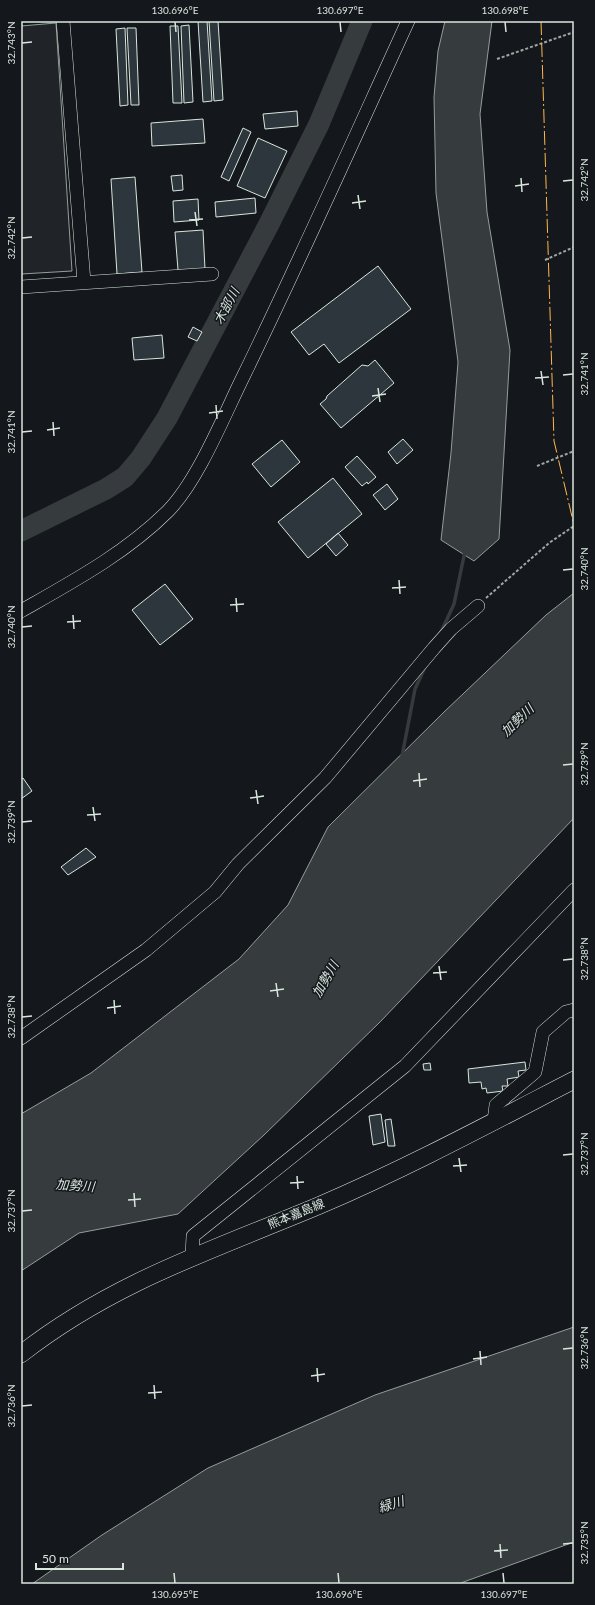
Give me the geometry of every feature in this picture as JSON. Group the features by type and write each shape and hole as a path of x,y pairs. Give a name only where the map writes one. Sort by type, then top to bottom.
{"main road":[{"name":"熊本嘉島線","path":"21,1354 74,1316 108,1296 192,1256 316,1206 394,1172 574,1080"}],"street":[{"path":"63,21 84,282"},
{"path":"21,611 81,576 141,535 169,509 189,482 261,341 408,21"},
{"path":"21,287 212,274"},
{"path":"21,1038 146,950 215,892 238,864 325,778 434,648 452,629 478,606"},
{"path":"192,1256 193,1236 405,1066 574,890"},
{"path":"494,1121 496,1105 535,1072 543,1032 566,1012 574,1010"}],"path":[{"path":"497,59 574,32"},
{"path":"545,260 574,247"},
{"path":"537,466 574,451"},
{"path":"478,606 548,543 574,526"}],"shaded area":[{"path":"56,23 72,271 21,274 21,26"}],"water":[{"path":"445,21 492,21 480,114 487,212 510,350 499,539 474,561 441,540 451,453 458,362 436,193 434,97 438,51"},
{"name":"加勢川","path":"574,593 574,818 380,1022 264,1135 178,1214 79,1233 21,1271 21,1114 91,1073 239,959 288,905 328,827 444,712 546,615"},
{"name":"緑川","path":"574,1327 574,1542 458,1584 32,1584 102,1535 208,1468 375,1395"}],"building":[{"path":"198,21 207,21 212,101 203,102"},
{"path":"209,21 218,21 223,100 214,101"},
{"path":"189,25 193,102 184,103 181,26"},
{"path":"170,26 178,26 182,103 173,103"},
{"path":"125,28 128,105 120,106 116,29"},
{"path":"127,28 136,28 139,105 131,105"},
{"path":"297,111 298,126 265,129 263,114"},
{"path":"203,119 205,143 152,146 151,123"},
{"path":"243,128 251,132 229,181 221,177"},
{"path":"258,138 287,151 265,198 237,186"},
{"path":"182,175 183,190 173,191 171,176"},
{"path":"135,177 142,272 117,274 111,179"},
{"path":"255,198 256,213 216,217 215,202"},
{"path":"198,199 199,220 174,222 173,201"},
{"path":"203,230 205,269 178,270 175,232"},
{"path":"378,266 411,309 339,363 324,344 309,355 291,332"},
{"path":"193,327 202,332 197,341 188,337"},
{"path":"162,335 164,358 134,360 132,338"},
{"path":"375,360 394,383 341,428 320,404 362,365 368,366"},
{"path":"403,439 413,450 397,464 388,452"},
{"path":"282,440 300,462 271,487 252,464"},
{"path":"357,456 376,477 368,484 367,482 362,486 345,467"},
{"path":"333,478 362,514 308,558 278,522"},
{"path":"387,484 398,499 385,510 373,495"},
{"path":"338,533 348,545 336,556 326,544"},
{"path":"165,584 193,619 160,645 132,610"},
{"path":"23,778 32,791 21,799 21,779"},
{"path":"86,848 96,857 68,875 61,867"},
{"path":"525,1062 526,1070 518,1071 519,1077 507,1079 508,1086 502,1086 503,1091 487,1093 486,1088 482,1089 481,1082 469,1083 468,1069"},
{"path":"430,1063 431,1070 424,1070 423,1064"},
{"path":"381,1114 385,1142 373,1145 369,1116"},
{"path":"391,1119 395,1146 388,1146 385,1120"}],"waterway":[{"name":"木部川","path":"21,531 106,489 125,477 141,458 167,418 269,224 319,124 362,21"},
{"path":"441,632 454,604 465,551"},
{"path":"402,756 415,689 425,667"}],"power":[{"path":"541,21 554,441 574,525"}]}
